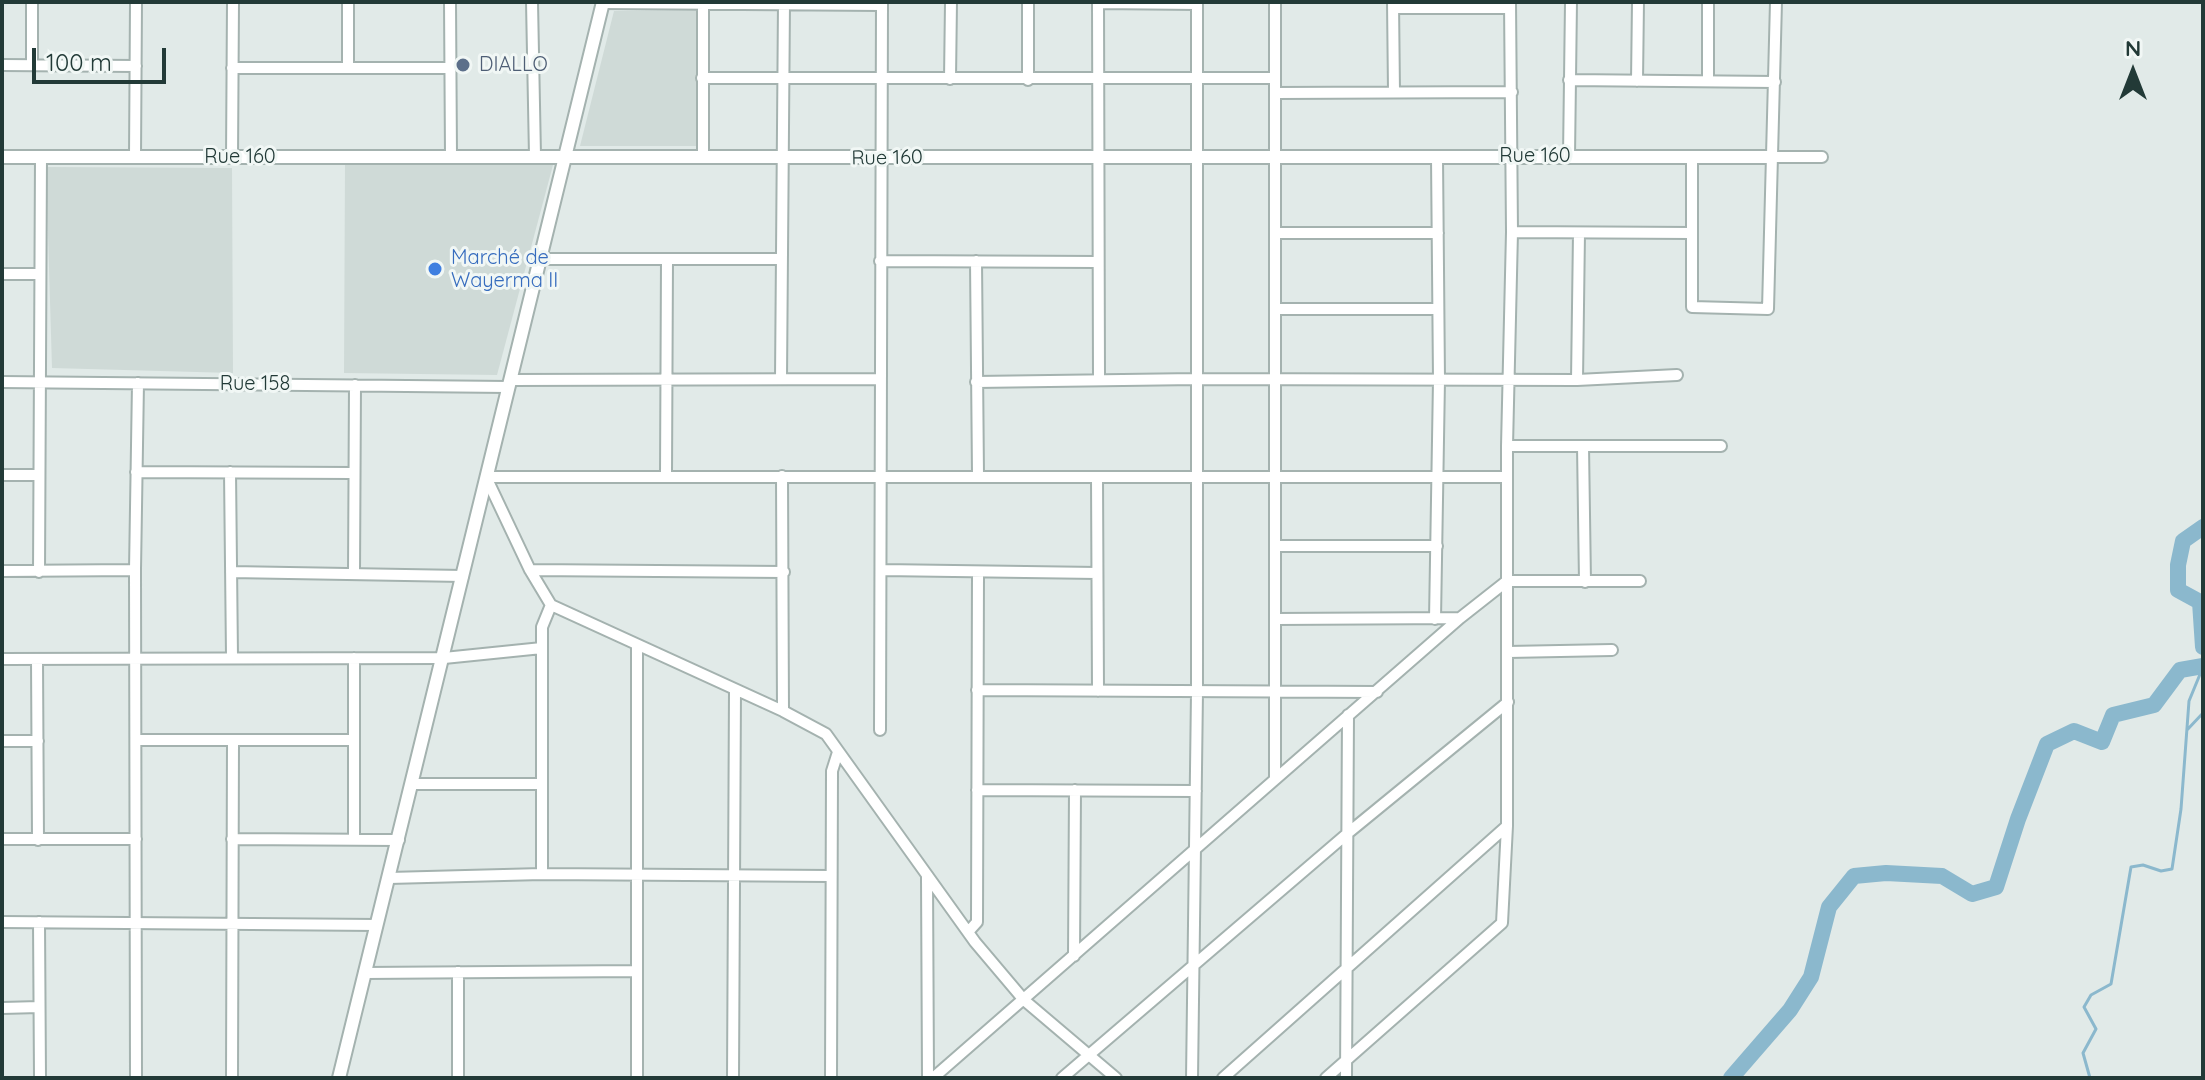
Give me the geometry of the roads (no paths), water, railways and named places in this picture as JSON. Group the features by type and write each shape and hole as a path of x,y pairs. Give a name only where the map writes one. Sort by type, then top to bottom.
{"street":[{"path":"32,2 32,65"},
{"path":"135,157 136,2"},
{"path":"232,158 233,2"},
{"path":"348,2 348,67"},
{"path":"450,2 451,156"},
{"path":"532,2 535,156"},
{"path":"950,79 951,2"},
{"path":"1028,2 1028,80"},
{"path":"1099,380 1098,2 1197,3 1197,848 1192,1078"},
{"path":"1275,2 1275,779"},
{"path":"1569,156 1571,2"},
{"path":"1637,81 1638,2"},
{"path":"1708,2 1708,81"},
{"path":"1692,156 1692,307 1768,309 1776,2"},
{"path":"339,1078 603,3 882,3 880,730"},
{"path":"781,378 784,3"},
{"path":"703,4 703,157"},
{"path":"1326,1078 1502,923 1507,826 1507,446 1512,232 1510,5 1393,5 1394,92"},
{"path":"2,65 136,66"},
{"path":"232,68 450,68"},
{"path":"702,78 1275,78"},
{"path":"1569,80 1775,82"},
{"path":"1275,93 1512,92"},
{"name":"Rue 160","path":"2,157 1773,157"},
{"path":"39,572 41,157"},
{"path":"1435,619 1439,380 1437,157"},
{"path":"1773,157 1822,157"},
{"path":"1512,232 1692,233"},
{"path":"1275,233 1438,233"},
{"path":"1577,380 1579,233"},
{"path":"540,259 782,259"},
{"path":"666,475 667,259"},
{"path":"880,261 1098,262"},
{"path":"976,261 978,475"},
{"path":"2,274 40,274"},
{"path":"1275,309 1438,309"},
{"path":"976,382 1577,380 1677,375"},
{"name":"Rue 158","path":"2,382 355,385 666,379 881,379"},
{"path":"136,1078 135,570 138,383"},
{"path":"354,573 355,385"},
{"path":"1507,446 1721,446"},
{"path":"1583,446 1585,582"},
{"path":"136,472 353,473"},
{"path":"230,472 232,657"},
{"path":"2,475 39,475"},
{"path":"782,476 783,711"},
{"path":"486,477 1507,477"},
{"path":"486,477 530,570 551,605 820,730 968,932 1024,1000 1116,1078"},
{"path":"1097,477 1098,691"},
{"path":"1275,546 1437,546"},
{"path":"2,571 135,570"},
{"path":"530,570 784,572"},
{"path":"882,570 1097,573"},
{"path":"231,572 463,576"},
{"path":"968,932 977,922 978,572"},
{"path":"930,1078 1024,1000 1460,618 1507,581 1640,581"},
{"path":"542,874 542,627 551,605"},
{"path":"1275,619 1460,618"},
{"path":"637,645 637,1078"},
{"path":"2,659 444,658 542,648"},
{"path":"1508,652 1612,650"},
{"path":"354,658 354,839"},
{"path":"37,659 38,840"},
{"path":"733,1078 735,690"},
{"path":"977,690 1377,692"},
{"path":"1062,1078 1348,833 1508,702"},
{"path":"1346,1078 1348,715"},
{"path":"136,740 354,740"},
{"path":"232,1078 233,740"},
{"path":"2,741 38,741"},
{"path":"831,1078 832,771 838,752"},
{"path":"413,784 542,784"},
{"path":"977,790 1196,791"},
{"path":"1074,956 1075,790"},
{"path":"1223,1078 1507,826"},
{"path":"2,839 136,839"},
{"path":"232,839 399,840"},
{"path":"389,878 542,874 831,876"},
{"path":"927,877 930,1078"},
{"path":"2,922 377,925"},
{"path":"39,922 40,1078"},
{"path":"364,973 637,971"},
{"path":"458,972 458,1078"},
{"path":"2,1008 39,1007"}],"waterway":[{"path":"2203,527 2183,541 2178,565 2178,590 2200,602 2203,647"},
{"path":"1731,1078 1790,1010 1811,977 1829,907 1854,876 1886,873 1942,876 1972,894 1996,887 2047,744 2074,731 2102,742 2113,715 2154,705 2180,670 2203,666"},
{"path":"2090,1078 2083,1053 2096,1029 2084,1007 2091,995 2111,984 2131,867 2143,865 2161,871 2172,869 2181,809 2189,701 2203,667"},
{"path":"2187,730 2203,713"}],"place":[{"name":"DIALLO","path":"463,65"},
{"name":"Marché de Wayerma II","path":"435,269"}]}
